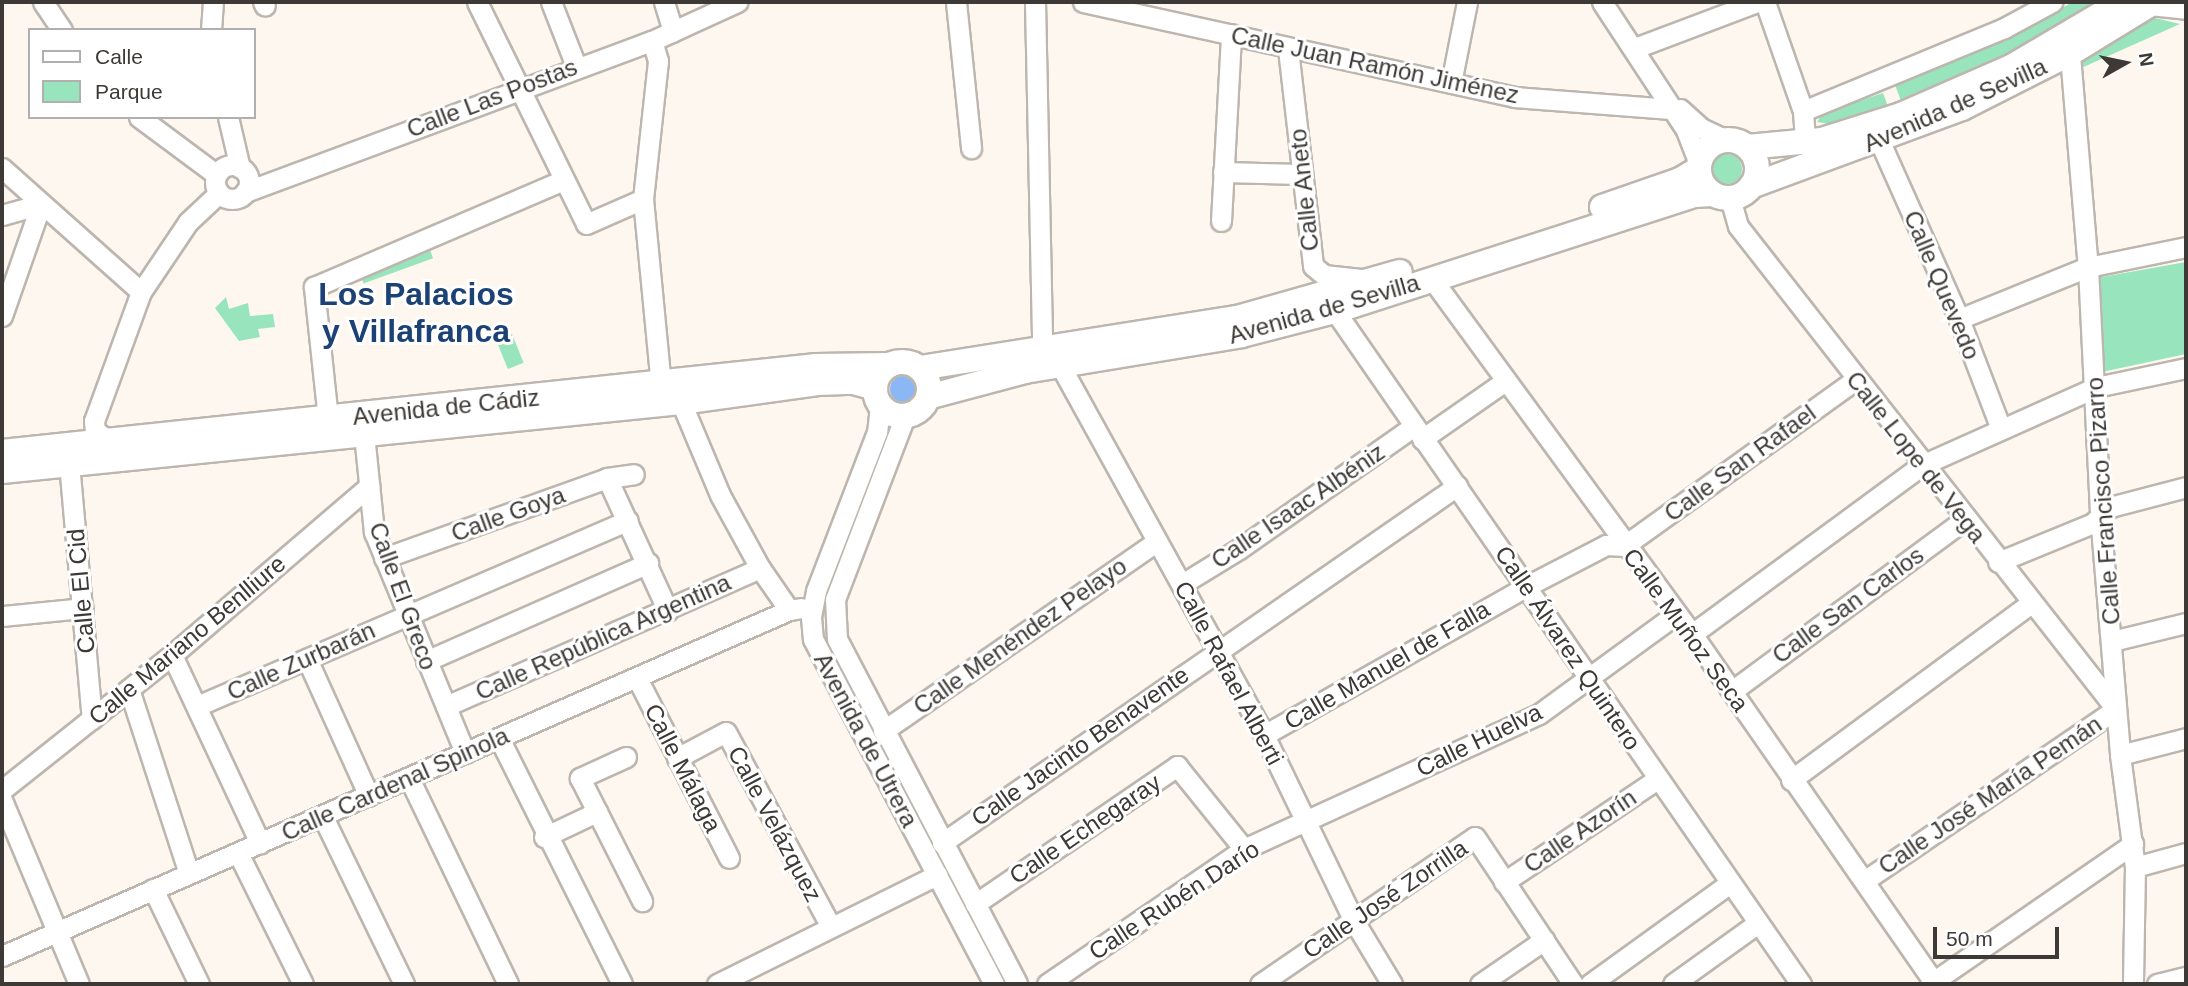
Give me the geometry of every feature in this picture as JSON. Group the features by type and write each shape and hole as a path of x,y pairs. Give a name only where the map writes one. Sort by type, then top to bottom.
{"main road":[{"name":"Avenida de Sevilla","path":"1736,143 1805,142 1900,115 2011,66 2122,2"},
{"name":"Avenida de Sevilla","path":"1751,186 1880,142 1962,108 2069,54 2152,3"},
{"path":"1736,143 1756,166 1751,186 1721,196 1702,184 1698,167 1710,145 1736,143"},
{"name":"Avenida de Sevilla","path":"920,368 1237,318 1373,281 1626,200 1698,167"},
{"name":"Avenida de Sevilla","path":"929,397 1060,365 1242,335 1335,311 1695,195 1721,196"},
{"path":"905,362 920,368 929,381 929,397 920,410 905,416 891,414 878,397 879,374 890,365 905,362"},
{"name":"Avenida de Cádiz","path":"2,452 661,385 816,366 890,365"},
{"name":"Avenida de Cádiz","path":"2,471 681,402 835,382 878,397"}],"street":[{"path":"43,2 61,28"},
{"path":"211,28 213,2"},
{"path":"477,2 561,181 586,224 643,199"},
{"path":"551,2 576,66"},
{"path":"664,2 673,32"},
{"name":"Calle Las Postas","path":"245,192 576,66 652,41 737,2"},
{"path":"956,2 971,148"},
{"path":"1035,2 1042,348"},
{"name":"Calle Juan Ramón Jiménez","path":"1083,2 1514,97 1668,102"},
{"path":"1451,83 1467,2"},
{"path":"1602,2 1635,48 1686,130 1698,167"},
{"path":"1635,48 1757,2"},
{"path":"1765,2 1803,111 1805,142"},
{"name":"Avenida de Sevilla","path":"1803,111 2004,28 2052,2"},
{"name":"Avenida de Sevilla","path":"2152,3 2186,9"},
{"path":"2069,54 2069,42 2085,23"},
{"path":"1221,220 1231,34"},
{"path":"652,41 658,61 643,199 661,385 681,402 720,495 760,568 789,610"},
{"name":"Calle Aneto","path":"1289,49 1307,245 1315,272 1373,281"},
{"name":"Calle Francisco Pizarro","path":"2069,54 2088,267 2100,515 2120,755 2135,866 2133,984"},
{"path":"1668,102 1697,125 1736,143"},
{"path":"141,119 218,184 231,199 245,192 248,179 240,168 228,119"},
{"name":"Calle Quevedo","path":"1880,142 1959,319 2001,429"},
{"path":"108,440 98,434 94,421 141,292 188,222 218,184 227,166 240,168"},
{"path":"2,168 141,292"},
{"path":"1223,172 1301,174"},
{"path":"328,419 314,287 561,181"},
{"name":"Calle Lope de Vega","path":"1721,196 1738,226 1922,465 2116,709"},
{"path":"2,215 41,204"},
{"path":"2,316 41,204"},
{"path":"1959,319 2088,267 2186,247"},
{"name":"Calle Muñoz Seca","path":"1432,279 1624,546 1692,634 1933,984"},
{"path":"1335,311 1336,298 1373,281"},
{"name":"Calle Álvarez Quintero","path":"1335,311 1801,984"},
{"name":"Calle Rafael Alberti","path":"1060,365 1264,736 1354,920 1392,984"},
{"path":"1692,634 1922,465 2095,387 2186,368"},
{"name":"Calle San Rafael","path":"1624,546 1856,379"},
{"name":"Calle Isaac Albéniz","path":"1182,584 1418,433 1505,381"},
{"name":"Avenida de Utrera","path":"878,397 877,432 813,606 816,648 994,984"},
{"name":"Avenida de Utrera","path":"905,416 835,607 838,644 1017,984"},
{"name":"Calle El Greco","path":"364,434 374,532 465,753"},
{"name":"Calle El Cid","path":"69,463 92,719"},
{"name":"Calle Goya","path":"384,558 607,478 635,474"},
{"path":"607,478 668,611"},
{"name":"Calle Mariano Benlliure","path":"2,790 172,655 369,486"},
{"name":"Calle Jacinto Benavente","path":"942,843 1217,649 1457,486"},
{"path":"1998,562 2093,523 2110,507 2186,487"},
{"name":"Calle San Carlos","path":"1732,691 1965,519"},
{"name":"Calle Zurbarán","path":"197,706 628,520"},
{"name":"Calle Menéndez Pelayo","path":"883,731 1157,541"},
{"name":"Calle Manuel de Falla","path":"1264,736 1527,586 1606,545 1624,546"},
{"path":"426,661 648,563"},
{"name":"Calle República Argentina","path":"446,706 668,611 760,568"},
{"path":"1791,780 2030,604"},
{"name":"Calle Cardenal Spinola","path":"2,957 789,610 813,606"},
{"path":"2,616 83,608"},
{"name":"Calle Huelva","path":"1305,822 1539,714 1676,614"},
{"path":"2112,641 2186,623"},
{"path":"172,655 260,843"},
{"path":"307,659 369,796"},
{"name":"Calle Málaga","path":"637,678 729,858"},
{"path":"129,690 189,874"},
{"name":"Calle José María Pemán","path":"1864,881 2116,709"},
{"name":"Calle Velázquez","path":"677,758 733,725 831,927"},
{"path":"499,738 544,837 622,984"},
{"path":"2120,755 2186,738"},
{"path":"626,757 580,778 642,901"},
{"name":"Calle Echegaray","path":"975,904 1177,766 1244,849"},
{"path":"409,778 508,984"},
{"name":"Calle Azorín","path":"1504,882 1657,779"},
{"path":"2,800 79,984"},
{"path":"544,837 597,812"},
{"path":"323,817 404,984"},
{"name":"Calle Rubén Darío","path":"1047,984 1244,849 1305,822"},
{"name":"Calle José Zorrilla","path":"1260,984 1475,837 1504,882"},
{"path":"1933,984 2133,844"},
{"path":"238,853 303,984"},
{"path":"2135,866 2186,853"},
{"path":"717,984 937,875"},
{"path":"1504,882 1573,984"},
{"path":"1590,984 1730,883"},
{"path":"153,889 199,984"},
{"path":"1673,984 1758,923"},
{"path":"1480,984 1544,940"},
{"path":"2157,984 2186,977"}],"green space":[{"path":"2073,2 2108,2 1995,67 1903,106 1895,85 2007,38"},
{"path":"2147,16 2180,24 2079,69 2078,62"},
{"path":"1883,93 1889,109 1830,124 1817,122 1823,113"},
{"path":"1727,154 1733,155 1741,163 1741,175 1733,183 1727,184 1721,183 1713,175 1712,169 1713,163 1721,155"},
{"path":"429,247 433,258 364,284 359,272"},
{"path":"2186,262 2186,354 2102,372 2096,278"},
{"path":"226,297 229,309 248,303 250,316 273,314 275,327 258,329 260,337 239,341 215,308"},
{"path":"512,334 524,363 508,369 496,340"}],"water":[{"path":"903,376 912,380 916,389 912,398 903,402 894,398 890,389 894,380"}],"district":[{"name":"Los Palacios y Villafranca","path":"416,314"}]}
